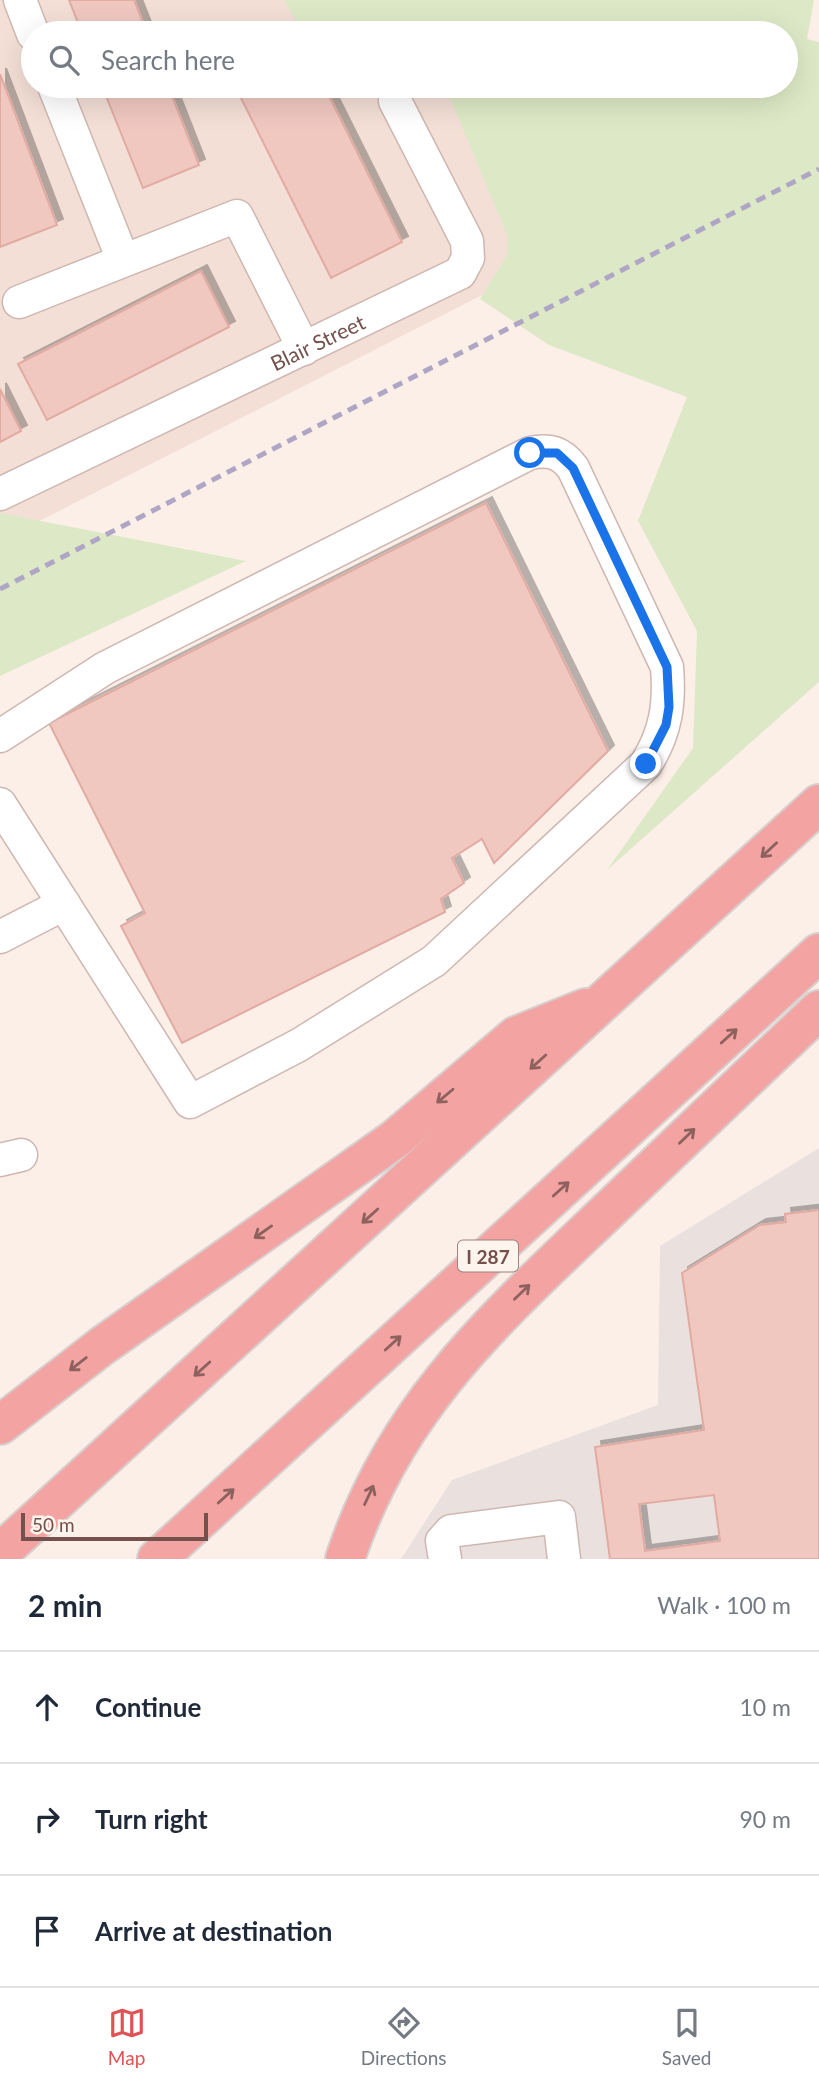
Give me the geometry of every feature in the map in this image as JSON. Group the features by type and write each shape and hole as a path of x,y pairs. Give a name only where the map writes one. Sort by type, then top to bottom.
{"highway":[{"path":"0,1553 819,804"},
{"name":"I 287","path":"157,1559 819,953"},
{"path":"0,1425 102,1346 395,1139 516,1036 607,1000"},
{"path":"345,1559 358,1518 384,1462 417,1411 449,1371 513,1301 819,1010"}],"street":[{"path":"20,0 28,21"},
{"path":"59,98 123,260"},
{"name":"Blair Street","path":"0,494 460,273 468,258 467,241 395,101"},
{"path":"19,302 237,216 304,349"},
{"path":"0,736 105,668 530,453 543,450 557,453 573,468 667,667 669,707 666,725 646,764 434,961 299,1045 190,1101 0,804"},
{"path":"5,930 64,904"},
{"path":"444,1559 442,1541 451,1531 559,1517 564,1559"}],"shaded area":[{"path":"0,0 428,0 438,21 21,21 21,98 471,98 543,264 0,541"},
{"path":"819,1148 819,1559 401,1559 452,1480 658,1405 660,1246"}],"green space":[{"path":"284,0 814,0 807,39 819,42 819,682 607,870 693,748 697,631 638,521 687,397 549,345 480,299 507,255 507,235 450,98 798,98 798,21 296,21"},
{"path":"0,513 246,561 0,676"}],"building":[{"path":"69,0 134,0 142,21 77,21"},
{"path":"0,74 57,225 0,247"},
{"path":"107,98 173,98 199,165 143,188"},
{"path":"241,98 330,98 402,242 331,278"},
{"path":"201,271 229,327 47,420 18,364"},
{"path":"0,389 21,431 0,442"},
{"path":"486,503 608,751 494,863 482,839 452,858 464,883 441,899 445,912 182,1043 121,926 145,913 49,723"},
{"path":"819,1210 819,1559 610,1559 595,1447 704,1430 682,1273 760,1225 786,1222 785,1214","holes":["714,1495 720,1541 645,1551 639,1504"]}],"railway":[{"path":"0,589 819,169"}],"route":[{"path":"530,453 543,450 557,453 573,468 667,667 669,707 666,725 646,764"}]}
